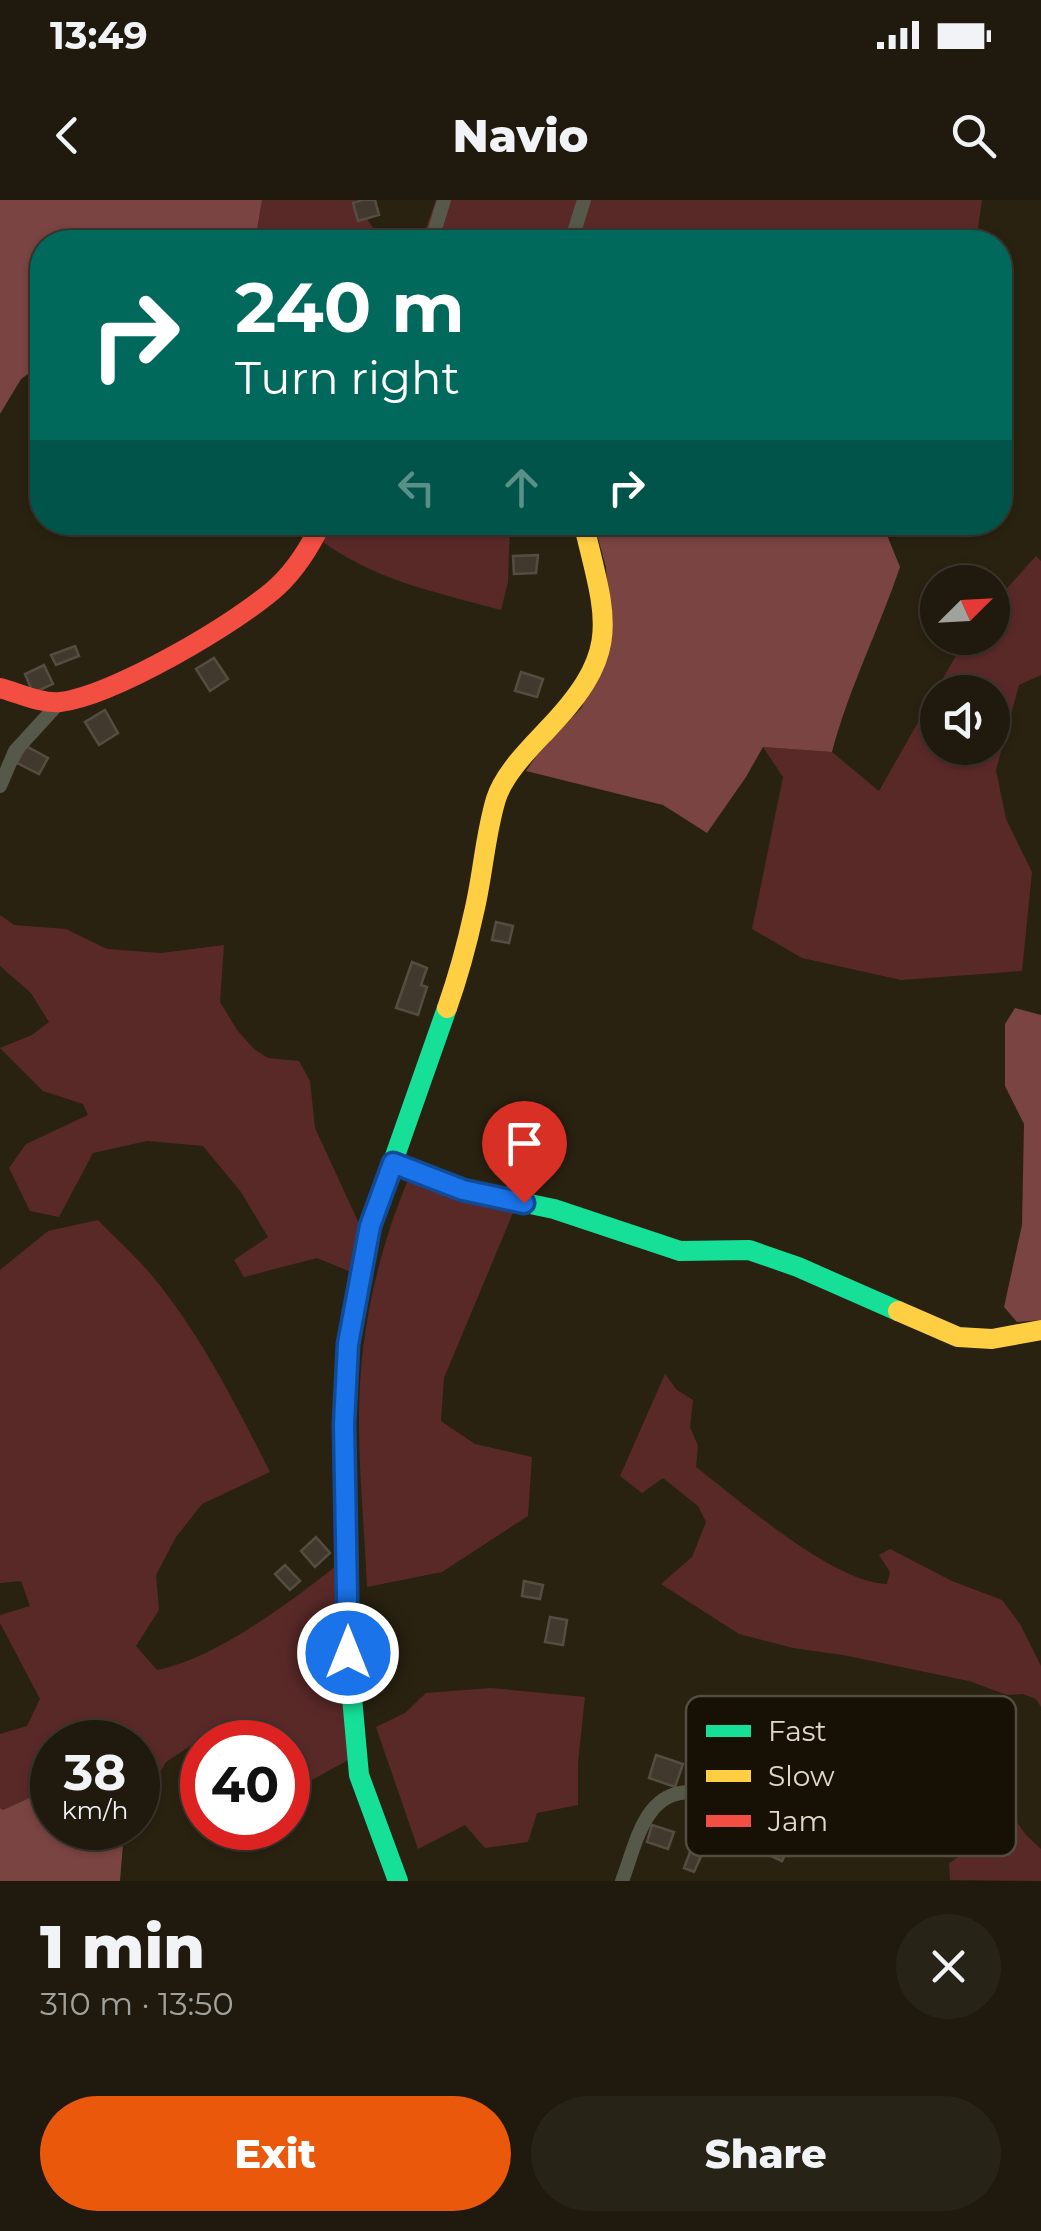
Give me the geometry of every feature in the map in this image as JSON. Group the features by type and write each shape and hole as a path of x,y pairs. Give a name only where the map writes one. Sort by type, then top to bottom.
{"street":[{"path":"435,230 444,200"},
{"path":"575,230 584,200"},
{"path":"0,786 15,751 59,703 128,679 205,637 276,590 316,535"},
{"path":"398,1881 359,1775 348,1653 344,1424 348,1344 370,1226 454,987 474,914 497,796 525,753 576,700 592,676 600,651 604,628 602,602 586,535"},
{"path":"0,688 59,703"},
{"path":"393,1163 463,1190 554,1209 680,1251 749,1250 798,1267 958,1337 992,1338 1041,1330"},
{"path":"622,1881 650,1808 662,1798 686,1791"}],"shaded area":[{"path":"0,200 262,200 257,230 30,230 30,373 21,379 0,414"},
{"path":"262,200 355,200 374,230 257,230"},
{"path":"436,200 982,200 978,230 425,230"},
{"path":"315,535 510,535 508,582 501,610 394,579"},
{"path":"597,535 887,535 900,567 832,752 763,747 707,833 663,805 526,771 582,707 610,620 606,568"},
{"path":"1036,556 1041,561 1041,675 1019,685 1010,718 1010,675 945,675 956,655 1010,655 1010,585"},
{"path":"920,719 920,765 997,765 1006,819 1032,872 1022,971 901,980 802,958 752,929 783,777 763,747 832,752 879,791"},
{"path":"0,915 14,925 66,929 107,949 161,953 224,945 220,1002 237,1030 268,1058 299,1061 310,1081 315,1128 362,1230 351,1272 317,1258 244,1277 234,1260 268,1237 241,1192 203,1146 147,1141 93,1153 59,1217 30,1211 9,1168 26,1144 88,1115 83,1104 43,1091 0,1048 32,1035 49,1022 31,993 0,966"},
{"path":"1015,1008 1041,1015 1041,1320 1017,1322 1004,1307 1022,1225 1024,1124 1005,1086 1005,1024"},
{"path":"461,1177 520,1196 444,1378 441,1421 475,1444 532,1457 528,1516 442,1572 367,1587 359,1397 363,1346 377,1274 407,1182"},
{"path":"98,1220 147,1270 202,1347 270,1472 202,1504 176,1537 156,1575 159,1610 136,1646 157,1670 230,1640 344,1560 361,1753 310,1781 310,1720 180,1720 180,1753 166,1762 160,1772 160,1720 30,1720 30,1797 0,1808 0,1734 27,1726 40,1699 0,1623 0,1615 30,1606 21,1581 0,1583 0,1270 48,1231"},
{"path":"665,1374 677,1390 693,1400 690,1427 698,1446 696,1467 788,1538 865,1580 887,1584 890,1572 879,1555 890,1549 952,1581 1002,1600 1020,1624 1041,1666 1041,1707 1036,1699 1023,1694 1007,1695 969,1681 739,1634 661,1584 692,1557 706,1522 698,1506 663,1478 642,1493 620,1476"},
{"path":"491,1688 585,1697 578,1805 537,1813 528,1842 485,1848 465,1825 418,1849 376,1727 405,1713 426,1693"},
{"path":"30,1797 30,1850 123,1850 120,1881 0,1881 0,1808"},
{"path":"1016,1821 1041,1849 1041,1881 950,1880 949,1863 960,1856 1016,1856"}],"building":[{"path":"375,200 379,215 358,221 353,203"},
{"path":"538,555 536,573 514,574 513,556"},
{"path":"75,646 79,656 56,665 51,655"},
{"path":"214,658 228,679 210,691 196,669"},
{"path":"44,665 53,684 33,693 25,674"},
{"path":"521,672 543,679 537,697 515,691"},
{"path":"105,710 118,733 99,745 85,722"},
{"path":"26,746 48,758 39,774 17,763"},
{"path":"496,922 513,926 509,943 492,940"},
{"path":"412,962 427,968 421,985 427,987 418,1015 396,1008"},
{"path":"316,1537 330,1553 315,1567 301,1551"},
{"path":"285,1565 300,1581 290,1590 275,1574"},
{"path":"524,1581 543,1585 540,1599 522,1596"},
{"path":"550,1617 567,1620 563,1645 545,1642"},
{"path":"656,1755 683,1764 675,1787 649,1778"},
{"path":"652,1825 674,1832 668,1849 647,1842"},
{"path":"689,1856 701,1856 694,1872 684,1868"}],"traffic: fast":[{"path":"398,1881 359,1775 348,1653 348,1345 370,1227 447,1008"},
{"path":"393,1163 463,1190 554,1209 680,1251 749,1250 898,1311"}],"traffic: slow":[{"path":"447,1008 477,898 496,799 517,763 571,703 598,656 602,611 586,535"},
{"path":"898,1311 958,1337 992,1339 1041,1330"}],"traffic: jam":[{"path":"0,688 38,700 60,702 83,697 142,672 206,637 260,601 291,572 315,535"}],"route":[{"path":"348,1653 344,1424 348,1344 370,1226 393,1163 463,1190 524,1203"}]}
